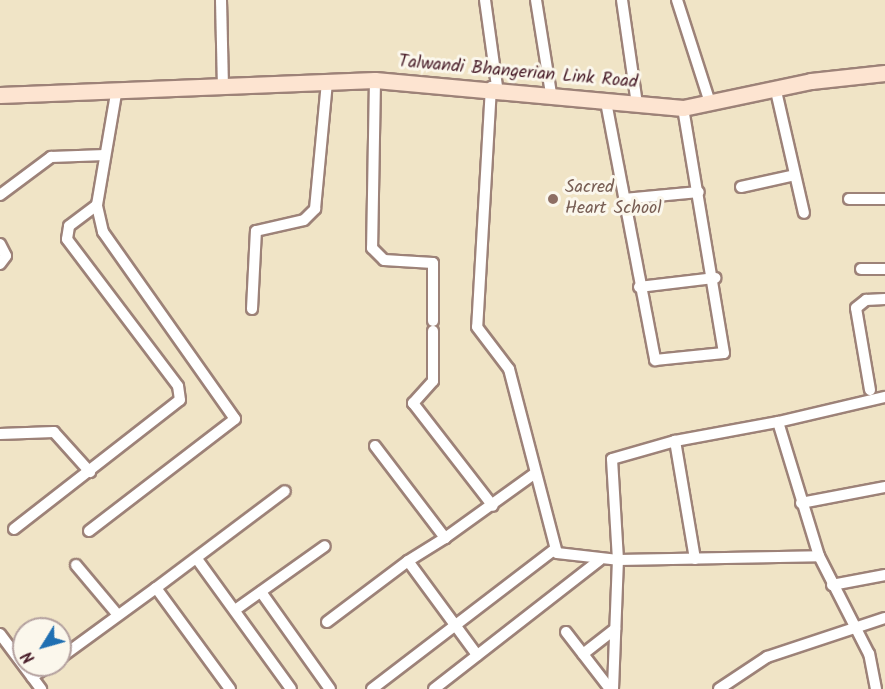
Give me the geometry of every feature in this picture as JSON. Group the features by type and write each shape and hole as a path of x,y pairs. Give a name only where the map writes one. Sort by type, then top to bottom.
{"street":[{"path":"221,0 223,89"},
{"path":"485,0 494,87 477,327 507,364 555,549 564,557 600,560 819,556"},
{"path":"536,0 551,94"},
{"path":"622,0 637,104"},
{"path":"676,0 710,103"},
{"name":"Talwandi Bhangerian Link Road","path":"0,94 116,94 375,80 494,87 606,102 683,108 885,73"},
{"path":"375,80 372,248 384,260 433,263 432,386 413,403 493,506"},
{"path":"252,309 256,231 304,220 315,209 327,83"},
{"path":"776,91 804,213"},
{"path":"89,531 235,419 109,246 97,205 116,94"},
{"path":"606,102 652,359 722,356 715,278 683,108"},
{"path":"0,195 51,157 105,155"},
{"path":"741,187 795,175"},
{"path":"624,199 699,192"},
{"path":"849,199 885,199"},
{"path":"14,529 172,411 180,393 67,239 69,226 97,205"},
{"path":"0,244 6,256 0,264"},
{"path":"861,268 885,269"},
{"path":"639,287 715,278"},
{"path":"870,390 856,308 866,300 885,299"},
{"path":"611,689 618,560 612,459 675,441 778,422 885,397"},
{"path":"778,422 819,556 871,660 876,689"},
{"path":"0,434 54,432 90,472"},
{"path":"675,441 695,559"},
{"path":"375,446 445,538"},
{"path":"327,622 408,561 493,506 534,474"},
{"path":"801,503 885,488"},
{"path":"72,649 197,559 285,491"},
{"path":"235,610 325,546"},
{"path":"372,689 453,624 555,549"},
{"path":"197,559 291,689"},
{"path":"434,689 600,560"},
{"path":"408,561 477,655"},
{"path":"76,565 118,615"},
{"path":"832,585 885,574"},
{"path":"156,588 230,689"},
{"path":"261,592 330,689"},
{"path":"719,689 767,657 855,625 885,618"},
{"path":"583,654 615,629"},
{"path":"566,632 611,689"},
{"path":"0,634 12,650"},
{"path":"32,677 40,689"}],"place":[{"name":"Sacred Heart School","path":"553,199"}]}
